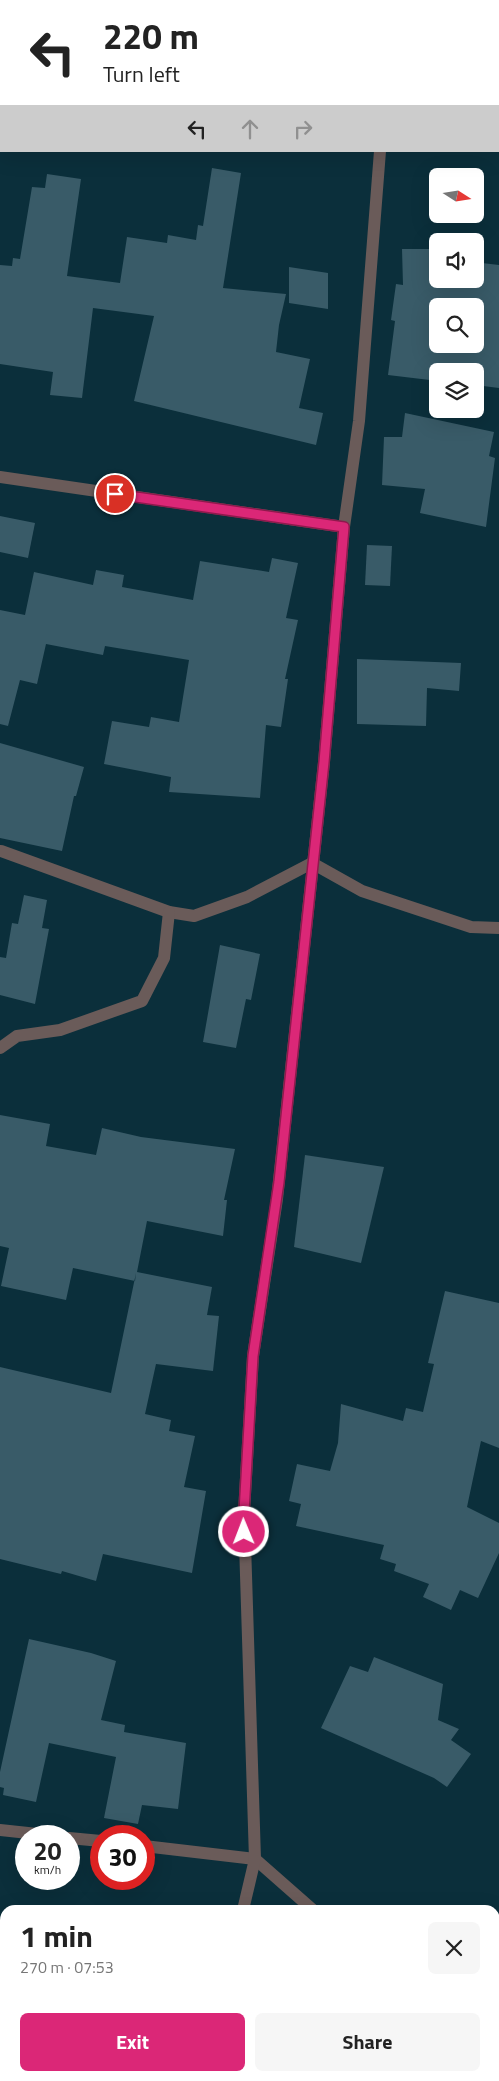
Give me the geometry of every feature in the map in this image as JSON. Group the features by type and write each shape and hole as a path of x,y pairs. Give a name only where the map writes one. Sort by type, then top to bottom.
{"street":[{"path":"244,1905 255,1859 244,1512 253,1356 277,1199 324,762 344,527 359,421 380,152"},
{"path":"0,477 344,527"},
{"path":"1,850 169,912 194,916 247,897 312,863"},
{"path":"312,863 362,891 471,927 499,928"},
{"path":"0,1048 17,1036 60,1030 142,1001 164,958 169,912"},
{"path":"0,1830 15,1832"},
{"path":"155,1847 255,1859 307,1905"}],"building":[{"path":"212,168 241,173 223,288 286,294 279,325 276,352 310,359 299,408 323,413 316,445 134,401 154,316 93,308 82,398 50,395 53,372 0,364 0,265 12,266 13,258 20,259 32,187 45,188 47,174 81,179 67,276 120,283 127,237 167,243 168,235 196,240 198,225 203,226"},
{"path":"402,249 429,249 429,288 484,288 484,263 499,265 499,388 484,386 484,363 429,363 429,380 388,375 395,321 391,320 396,284 403,285"},
{"path":"289,267 328,273 328,309 289,303"},
{"path":"405,413 494,432 489,456 495,458 486,527 420,513 425,489 382,485 384,437 402,437"},
{"path":"0,516 35,523 28,558 0,552"},
{"path":"367,545 392,546 390,586 365,585"},
{"path":"272,558 298,563 286,618 298,620 285,679 288,679 281,727 266,725 260,798 169,792 171,777 104,764 112,721 149,727 151,717 179,722 189,660 105,646 103,655 46,644 37,684 20,680 8,726 0,724 0,610 25,615 34,572 93,585 96,570 124,575 122,587 193,600 200,561 269,572"},
{"path":"357,659 461,663 459,691 427,688 426,726 357,724"},
{"path":"0,743 84,767 76,796 74,796 62,851 0,838"},
{"path":"24,895 47,900 42,928 49,929 35,1004 0,995 0,957 6,958 12,923 18,924"},
{"path":"220,945 260,954 251,1000 246,999 236,1048 203,1042"},
{"path":"0,1115 50,1124 46,1146 96,1155 102,1128 141,1137 235,1149 224,1200 227,1200 223,1236 147,1221 137,1272 212,1287 207,1315 219,1316 213,1371 156,1364 145,1414 171,1420 169,1431 195,1436 184,1487 206,1491 192,1573 103,1554 96,1581 62,1571 61,1574 0,1559 0,1367 111,1393 134,1281 73,1268 66,1300 1,1286 9,1248 0,1246"},
{"path":"305,1155 384,1167 361,1263 294,1247"},
{"path":"445,1291 499,1303 499,1448 481,1441 467,1507 499,1523 499,1553 478,1598 460,1590 451,1610 423,1597 429,1584 394,1571 396,1564 380,1559 384,1545 296,1526 301,1504 289,1501 297,1464 330,1471 338,1443 341,1404 403,1421 406,1408 423,1412 434,1364 428,1363"},
{"path":"29,1639 91,1653 116,1661 101,1720 125,1725 124,1732 186,1743 178,1809 142,1805 138,1824 104,1818 116,1757 49,1743 36,1802 3,1795 4,1788 0,1787 0,1772"},
{"path":"374,1657 443,1684 438,1720 459,1729 451,1740 471,1754 447,1787 434,1778 321,1728 350,1666 368,1672"}],"route":[{"path":"115,494 344,527 324,762 279,1182 253,1356 244,1532"}]}
